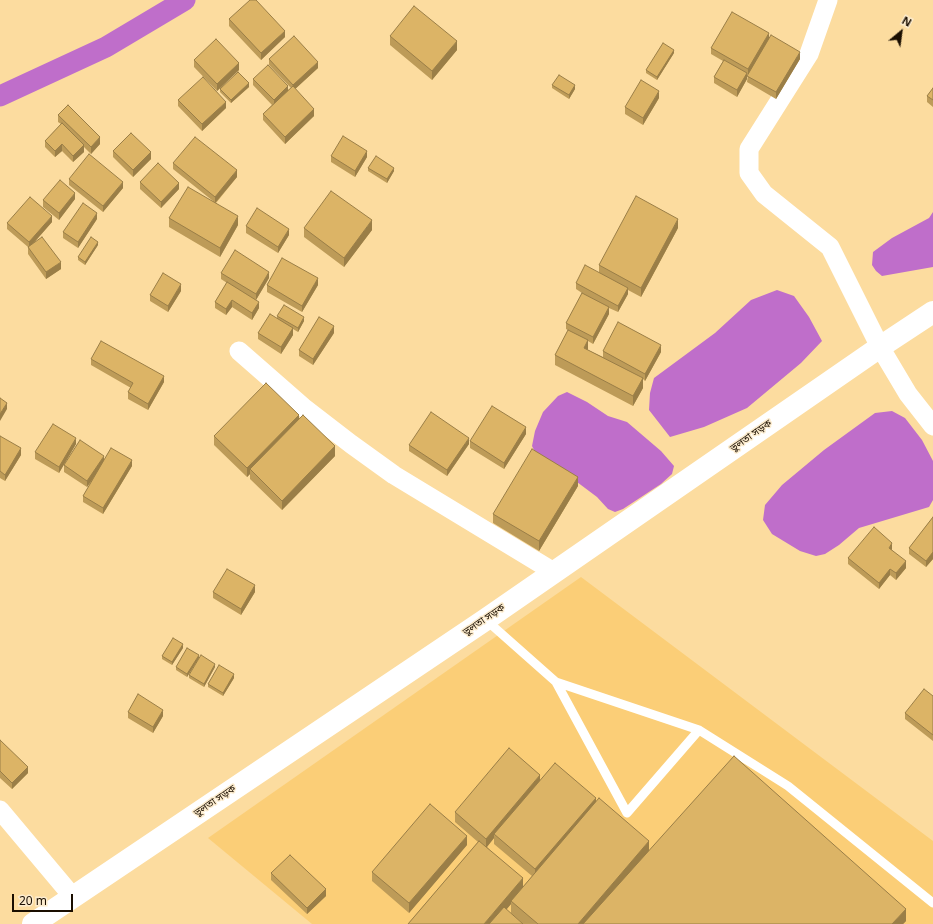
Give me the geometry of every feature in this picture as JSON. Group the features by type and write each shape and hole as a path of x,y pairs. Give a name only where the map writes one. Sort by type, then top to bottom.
{"highway":[{"name":"ভুলতা সড়ক","path":"33,924 485,620 933,312"}],"street":[{"path":"828,0 809,54 749,149 749,173 764,194 830,247 880,347 908,394 933,426"},
{"path":"239,351 303,407 394,475 554,572"},
{"path":"0,810 73,897"}],"lane":[{"path":"485,620 556,682 627,813 699,730"},
{"path":"556,682 699,730 788,786 933,903"}],"shaded area":[{"path":"933,212 933,267 882,276 876,271 872,265 873,252 892,238 929,218"},
{"path":"777,290 794,296 809,317 822,341 801,363 747,408 704,427 670,437 649,410 650,393 654,378 715,333 751,300"},
{"path":"567,392 587,402 608,416 627,422 661,451 674,466 672,474 661,484 623,509 615,512 608,509 597,497 577,482 537,456 532,446 535,431 543,412 558,396"},
{"path":"892,411 905,418 922,440 933,461 933,500 929,507 859,528 839,545 825,554 816,556 800,551 772,534 763,520 765,505 782,485 824,450 875,413"},
{"path":"581,577 933,841 933,924 312,924 208,838"}],"building":[{"path":"250,0 256,0 285,31 261,53 229,19"},
{"path":"414,6 457,41 432,71 390,36"},
{"path":"732,12 769,33 748,69 711,48"},
{"path":"771,35 800,52 776,92 747,76"},
{"path":"294,36 318,62 293,85 269,59"},
{"path":"216,39 239,63 217,84 194,60"},
{"path":"663,43 674,50 657,77 646,70"},
{"path":"724,60 747,73 737,90 714,77"},
{"path":"268,65 288,86 274,100 253,79"},
{"path":"238,72 249,83 231,100 220,89"},
{"path":"559,75 575,85 569,95 552,85"},
{"path":"203,77 226,102 202,124 178,100"},
{"path":"641,80 659,91 643,118 625,107"},
{"path":"293,86 314,109 285,137 263,114"},
{"path":"933,88 933,100 927,96"},
{"path":"68,105 100,137 91,147 58,115"},
{"path":"62,123 84,145 73,156 62,144 55,151 45,141"},
{"path":"131,133 151,152 133,170 113,151"},
{"path":"343,136 367,151 355,171 331,156"},
{"path":"195,137 237,170 215,197 173,163"},
{"path":"89,154 123,182 103,206 69,179"},
{"path":"376,156 394,168 387,179 368,168"},
{"path":"158,163 179,183 161,202 140,182"},
{"path":"60,180 75,193 59,213 43,200"},
{"path":"188,187 238,216 220,248 169,218"},
{"path":"331,191 372,220 344,258 304,228"},
{"path":"636,196 678,219 641,288 599,265"},
{"path":"30,197 52,216 29,242 7,223"},
{"path":"83,203 97,213 78,242 63,232"},
{"path":"257,208 289,229 278,247 246,226"},
{"path":"42,237 61,262 46,272 28,247"},
{"path":"91,237 98,242 85,262 78,257"},
{"path":"235,250 269,272 256,294 221,273"},
{"path":"282,258 318,278 302,306 267,285"},
{"path":"585,265 628,288 618,306 576,283"},
{"path":"163,273 181,284 168,306 150,295"},
{"path":"227,282 259,302 252,313 232,300 226,309 215,302"},
{"path":"582,293 609,307 593,337 566,323"},
{"path":"284,305 304,317 298,328 277,316"},
{"path":"270,314 293,328 281,347 258,333"},
{"path":"319,317 334,326 313,359 299,350"},
{"path":"618,322 661,345 645,374 603,351"},
{"path":"568,330 588,340 584,348 643,378 633,396 555,355"},
{"path":"101,341 164,376 148,404 128,392 133,383 91,359"},
{"path":"266,383 299,415 247,468 214,436"},
{"path":"0,398 7,403 0,414"},
{"path":"492,406 526,427 504,463 470,441"},
{"path":"431,412 469,438 447,470 409,445"},
{"path":"303,415 335,446 282,501 250,469"},
{"path":"53,424 76,438 59,467 35,452"},
{"path":"0,436 21,448 5,475 0,471"},
{"path":"80,440 104,456 87,481 64,465"},
{"path":"111,448 132,460 103,508 83,496"},
{"path":"532,449 578,477 539,541 493,514"},
{"path":"933,517 933,552 926,561 909,548"},
{"path":"874,527 892,543 889,548 906,561 896,573 890,569 879,583 848,558"},
{"path":"227,569 255,585 241,609 213,592"},
{"path":"173,638 183,644 172,662 162,656"},
{"path":"187,648 199,655 187,674 176,667"},
{"path":"201,655 215,664 204,684 189,675"},
{"path":"219,665 234,674 223,693 208,684"},
{"path":"924,689 933,696 933,735 905,713"},
{"path":"138,694 163,710 153,727 128,712"},
{"path":"0,740 28,767 12,783 0,771"},
{"path":"509,748 540,775 486,839 455,812"},
{"path":"734,756 906,909 892,924 583,924"},
{"path":"555,763 596,798 535,869 494,834"},
{"path":"599,798 649,841 578,924 538,924 511,901"},
{"path":"430,804 467,836 409,903 372,872"},
{"path":"479,841 523,878 484,924 408,924"},
{"path":"290,855 326,889 307,908 271,873"},
{"path":"504,907 523,924 489,924"}],"waterway":[{"path":"0,96 106,47 185,0"}]}
